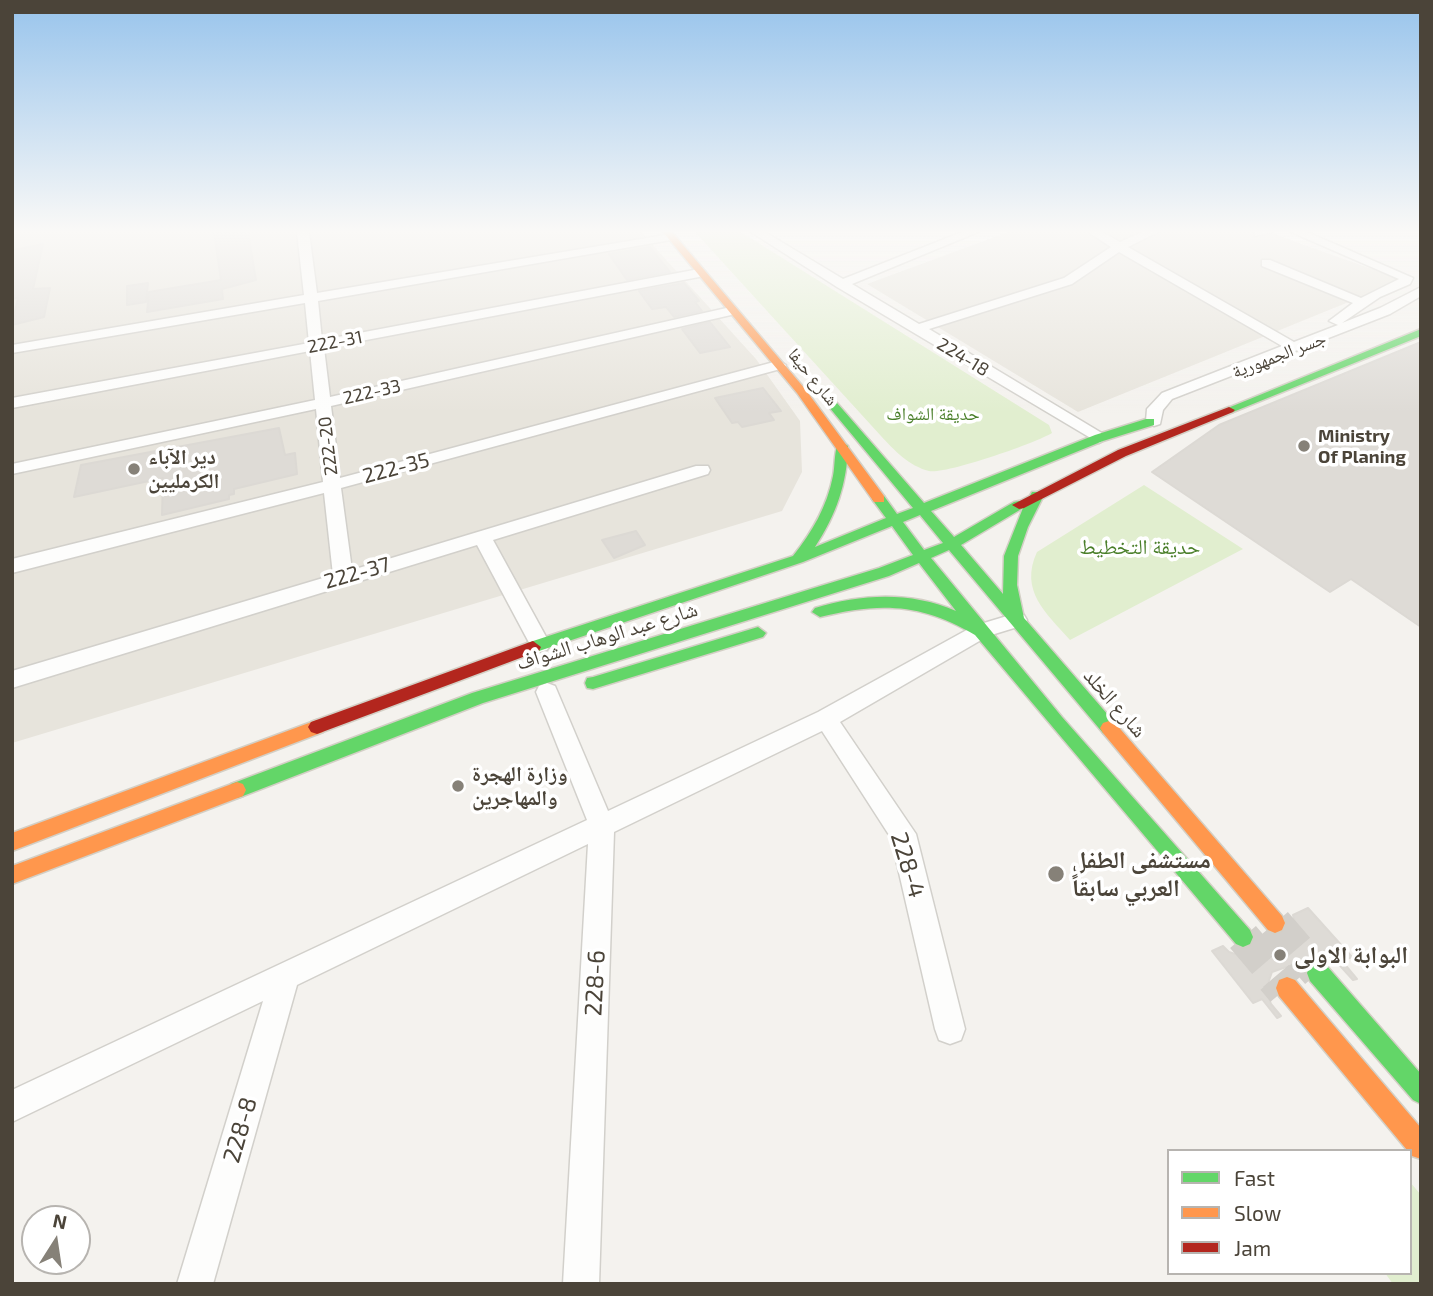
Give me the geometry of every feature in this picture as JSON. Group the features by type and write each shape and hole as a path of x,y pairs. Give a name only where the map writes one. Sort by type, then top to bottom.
{"main road":[{"name":"شارع حيفا","path":"715,292 779,365 896,520"},
{"name":"شارع حيفا","path":"728,292 922,509"},
{"name":"جسر الجمهورية","path":"1197,414 1421,320"},
{"name":"جسر الجمهورية","path":"1197,414 1421,332"},
{"name":"شارع عبد الوهاب الشواف","path":"12,842 540,644 798,559 1099,438 1154,421 1197,414"},
{"name":"شارع عبد الوهاب الشواف","path":"12,875 478,698 871,576 951,544 1037,495 1197,414"},
{"path":"798,559 821,528 836,498 842,471 842,446"},
{"path":"1017,620 1009,588 1011,564 1021,528 1037,495"},
{"name":"شارع الخلد","path":"922,509 1275,923"},
{"path":"896,520 981,631 1243,937"},
{"path":"805,617 830,608 892,600 955,614 981,631"},
{"path":"478,698 526,696 564,689 658,666 768,630"},
{"path":"1318,973 1421,1092"},
{"path":"1287,988 1421,1147"}],"street":[{"name":"222-20","path":"309,292 343,577"},
{"path":"12,349 341,292"},
{"name":"222-31","path":"12,403 597,292"},
{"name":"224-18","path":"855,292 1099,438"},
{"path":"916,329 1032,292"},
{"path":"1197,292 1288,345"},
{"path":"1337,292 1363,303"},
{"path":"1288,345 1338,320 1379,292"},
{"path":"1154,421 1155,409 1167,396 1288,345 1385,311 1418,292"},
{"name":"222-33","path":"12,469 323,403 731,311"},
{"name":"222-35","path":"12,566 332,485 779,365"},
{"name":"222-37","path":"12,680 343,577 702,470"},
{"path":"482,537 540,644"},
{"path":"12,1106 826,719 981,631 1017,620"},
{"name":"228-6","path":"564,689 602,826 581,1284"},
{"name":"228-4","path":"826,719 903,834 950,1029"},
{"name":"228-8","path":"195,1284 285,976"}],"shaded area":[{"path":"12,292 696,292 756,359 800,421 802,472 782,511 12,743"},
{"path":"881,292 1372,292 1078,412"}],"green space":[{"name":"حديقة الشواف","path":"750,292 838,292 1049,425 1052,433 1010,450 938,471 929,471 915,465 902,457"},
{"name":"حديقة التخطيط","path":"1144,485 1243,549 1070,640 1044,611 1033,590 1032,566 1037,552"},
{"path":"1412,1184 1421,1195 1421,1284 1393,1284 1386,1275 1412,1275"}],"building":[{"path":"12,292 49,292 44,317 12,325 18,298 12,299"},
{"path":"127,292 147,292 146,302 127,305"},
{"path":"149,292 222,292 223,299 147,312"},
{"path":"640,292 692,292 699,301 695,302 702,311 674,317 666,307 652,309"},
{"path":"710,322 730,347 700,353 682,329"},
{"name":"Ministry Of Planing","path":"1421,342 1421,627 1351,579 1330,592 1152,472 1219,425"},
{"path":"763,388 781,411 769,413 774,420 742,427 738,422 732,423 715,398"},
{"path":"279,428 285,455 295,453 297,474 234,489 234,494 229,495 229,499 162,515 163,478 74,497 81,465"},
{"path":"636,531 645,545 614,558 602,540"},
{"path":"1308,908 1352,957 1342,961 1357,979 1353,980 1333,958 1319,952 1304,958 1298,971 1286,967 1272,972 1266,989 1271,1004 1281,1016 1277,1018 1262,999 1253,1003 1212,951 1223,946 1229,952 1244,957 1258,951 1263,938 1276,943 1289,938 1295,924 1293,915"}],"tunnel":[{"path":"1275,923 1318,973"},
{"path":"1243,937 1278,978"},
{"path":"1277,976 1287,988"}],"traffic: fast":[{"path":"1229,410 1421,332"},
{"path":"833,405 1109,728"},
{"path":"533,647 798,559 1099,438 1150,422"},
{"path":"798,559 817,533 831,507 839,478 842,446"},
{"path":"1017,620 1009,585 1011,556 1015,541 1037,495"},
{"path":"879,499 1010,667 1243,937"},
{"path":"237,790 478,698 884,572 952,544 1019,505"},
{"path":"820,612 862,603 903,602 943,611 981,631"},
{"path":"593,683 758,633"},
{"path":"1318,973 1421,1092"}],"traffic: slow":[{"path":"718,292 801,391 879,499"},
{"path":"12,842 317,727"},
{"path":"1109,728 1275,923"},
{"path":"12,875 237,790"},
{"path":"1287,988 1421,1147"}],"traffic: jam":[{"path":"1019,505 1122,453 1229,410"},
{"path":"317,727 533,647"}],"place":[{"name":"Ministry Of Planing","path":"1304,446"},
{"name":"دير الآباء الكرمليين","path":"134,469"},
{"name":"وزارة الهجرة والمهاجرين","path":"458,786"},
{"name":"مستشفى الطفل العربي سابقاً","path":"1056,874"},
{"name":"البوابة الاولى","path":"1280,955"}]}
